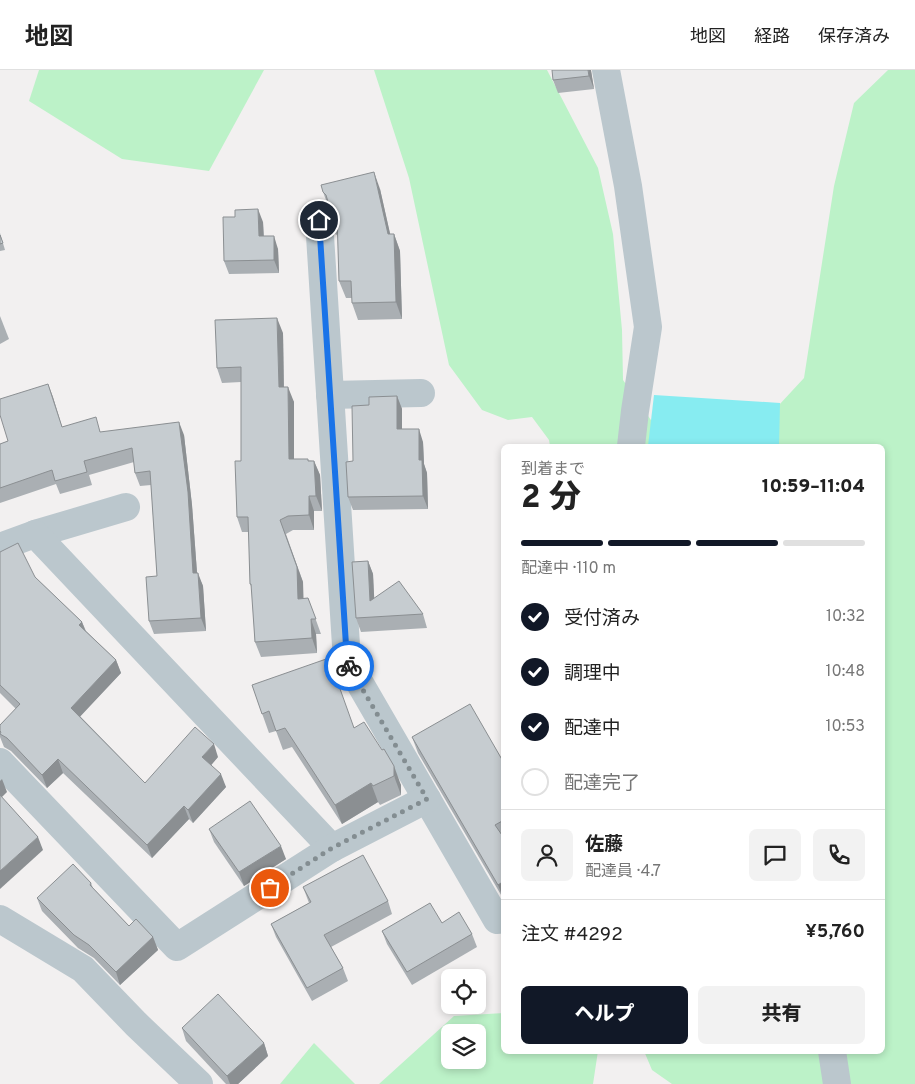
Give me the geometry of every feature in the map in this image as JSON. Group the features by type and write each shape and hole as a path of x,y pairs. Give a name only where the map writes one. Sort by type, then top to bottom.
{"street":[{"path":"606,70 628,186 648,327 635,411 632,444"},
{"path":"319,220 347,661 497,920 501,918"},
{"path":"330,395 421,393"},
{"path":"0,547 35,534 126,507"},
{"path":"35,534 332,848"},
{"path":"0,762 177,947 332,848 427,799"},
{"path":"0,919 83,969 136,1024 199,1084"},
{"path":"832,1054 837,1084"}],"green space":[{"path":"39,70 264,70 209,171 122,159 29,101"},
{"path":"374,70 547,70 598,168 613,234 622,330 623,380 660,433 660,444 550,444 549,440 532,417 508,420 482,410 449,365 409,178"},
{"path":"888,70 915,70 915,1084 672,1084 652,1070 645,1054 885,1054 885,444 764,444 766,419 804,378 834,186 854,103"},
{"path":"501,1013 501,1054 598,1054 593,1084 379,1084 441,1028 441,1069 486,1069 486,1024 445,1024 454,1016"},
{"path":"314,1043 355,1084 280,1084"}],"water":[{"path":"654,395 780,403 779,444 648,444"}],"building":[{"path":"552,70 588,70 589,76 553,80"},
{"path":"374,172 388,234 394,234 396,302 352,303 351,281 339,281 337,216 329,218 328,202 321,185"},
{"path":"258,209 259,236 274,236 274,260 224,261 223,217 235,217 235,210"},
{"path":"277,318 279,387 288,387 289,459 308,459 308,461 314,461 316,496 309,496 309,515 288,516 280,520 297,567 298,599 308,598 316,619 311,619 312,638 255,642 250,584 248,517 237,517 235,461 241,461 241,367 217,368 215,320"},
{"path":"48,384 62,427 96,417 100,432 179,422 188,492 193,573 198,573 201,618 149,621 146,577 157,576 150,471 135,473 132,448 84,461 87,472 55,481 52,470 0,488 0,444 8,441 0,415 0,399"},
{"path":"397,396 397,429 419,429 419,460 422,460 423,496 348,497 346,462 353,461 352,406 369,405 369,397"},
{"path":"18,543 35,577 82,622 79,625 116,660 71,708 145,783 195,727 214,744 202,757 221,774 188,810 184,806 147,845 58,759 42,775 7,738 0,734 0,725 20,704 0,685 0,552"},
{"path":"368,561 370,601 399,581 423,614 356,618 352,562"},
{"path":"329,658 354,728 364,722 394,766 394,776 373,786 371,783 335,805 285,728 276,731 269,711 262,714 252,685"},
{"path":"470,704 501,758 501,822 495,825 501,834 501,883 498,885 412,737"},
{"path":"0,795 38,837 0,871"},
{"path":"250,801 281,846 239,872 209,829"},
{"path":"363,855 388,901 324,935 343,968 307,988 271,924 311,902 303,887"},
{"path":"73,864 129,926 136,919 153,937 116,972 89,945 74,935 37,898"},
{"path":"430,903 442,923 459,912 472,934 407,972 382,931"},
{"path":"218,994 264,1043 227,1076 182,1028"}],"way so far":[{"path":"270,888 332,848 427,799 349,666"}],"route":[{"path":"319,220 347,661 349,666"}]}
